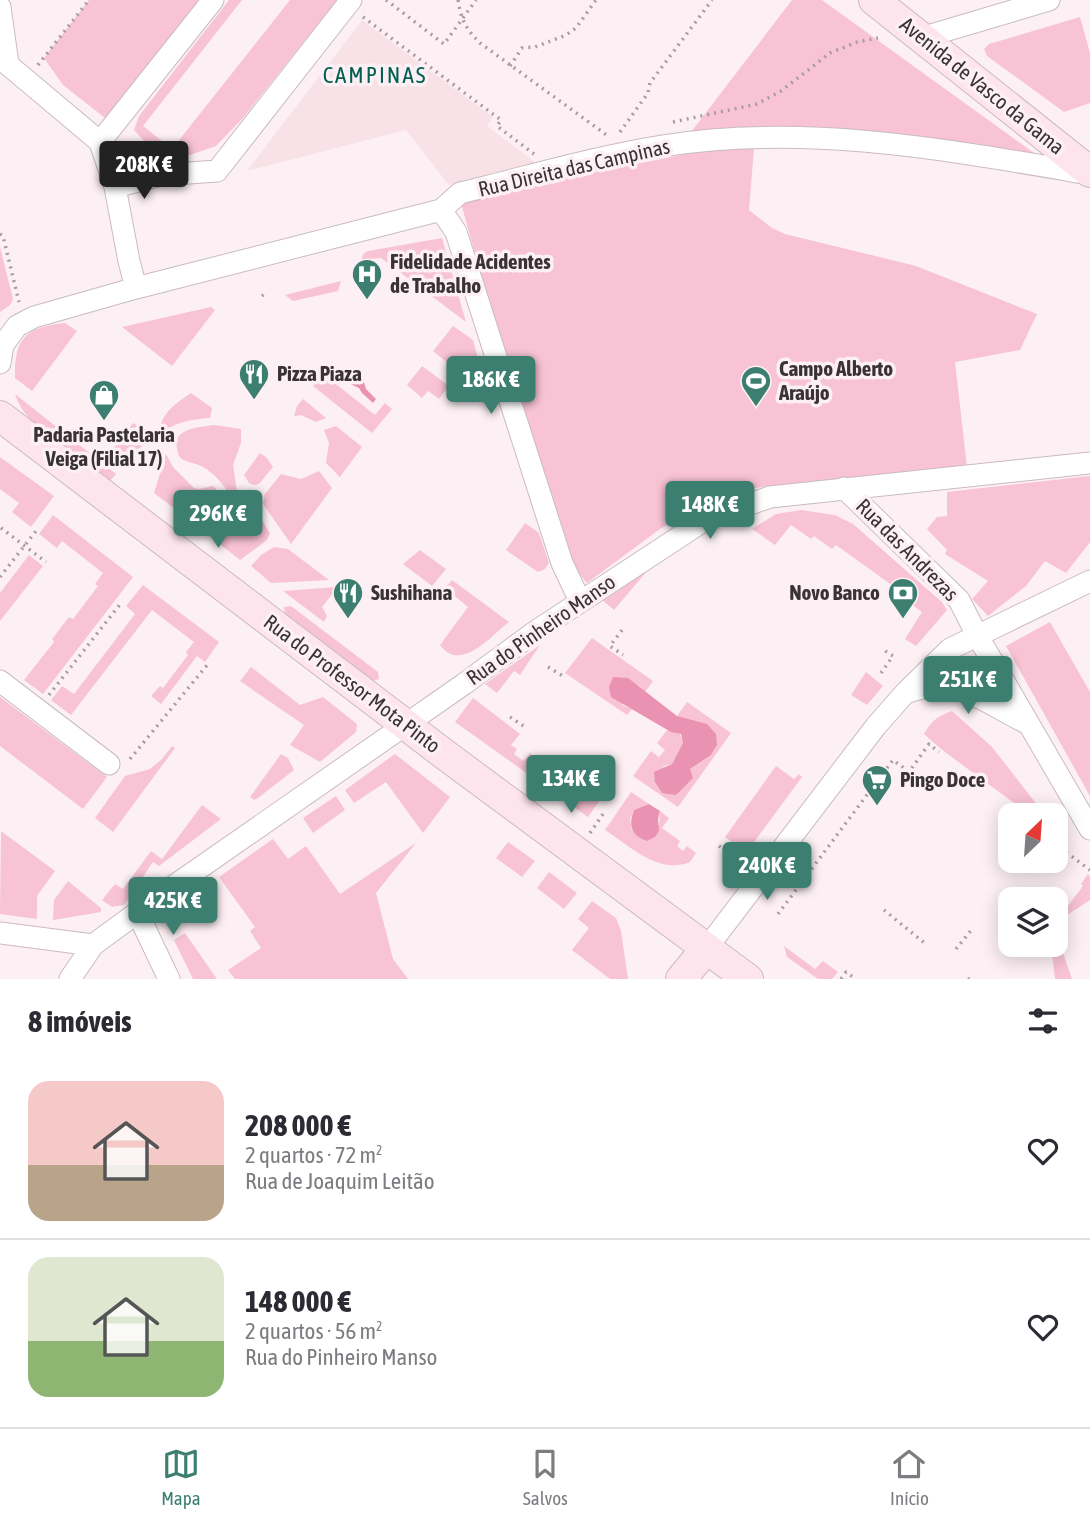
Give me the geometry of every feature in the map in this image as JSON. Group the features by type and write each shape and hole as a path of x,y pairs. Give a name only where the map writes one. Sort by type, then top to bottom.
{"street":[{"path":"100,142 213,0"},
{"name":"Avenida de Vasco da Gama","path":"874,0 1090,173"},
{"path":"921,38 1049,0"},
{"path":"113,180 127,165 137,165 162,175 217,171 349,2"},
{"path":"0,7 4,61 100,142 113,180 136,288"},
{"name":"Rua Direita das Campinas","path":"1,351 17,327 34,317 136,288 441,210 460,193 664,146 743,138 858,139 941,149 1090,173"},
{"path":"441,210 456,232 562,563 580,601"},
{"name":"Rua do Professor Mota Pinto","path":"0,416 405,724 748,979"},
{"name":"Rua do Pinheiro Manso","path":"70,979 93,946 168,890 580,601 705,520 769,497 1090,463"},
{"name":"Rua das Andrezas","path":"844,488 959,600 1090,829"},
{"path":"681,979 876,726 950,649 1088,586"},
{"path":"0,681 37,710 118,763"},
{"path":"906,692 925,686 951,686 1029,724"},
{"path":"138,914 169,979"},
{"path":"0,933 93,946"}],"path":[{"path":"26,80 89,0"},
{"path":"387,0 444,44 476,0"},
{"path":"458,0 461,20 480,43 611,138 621,131 648,93 650,83 712,0"},
{"path":"510,66 522,48 551,41 576,28 596,0"},
{"path":"349,2 501,120 497,126 554,170"},
{"path":"669,123 757,104 781,91 830,53 857,42 878,38"},
{"path":"0,234 3,236 24,322"},
{"path":"262,296 267,292"},
{"path":"1,528 46,562"},
{"path":"0,577 36,531"},
{"path":"37,710 121,603"},
{"path":"622,630 610,646 623,655"},
{"path":"881,673 893,656 882,649"},
{"path":"118,763 208,664"},
{"path":"548,667 563,676"},
{"path":"510,717 524,727"},
{"path":"778,914 893,760 909,772 929,744 939,752"},
{"path":"719,846 761,877"},
{"path":"1068,854 1090,870"},
{"path":"884,910 927,945"},
{"path":"956,949 972,929"},
{"path":"841,979 846,972 856,979"}],"shaded area":[{"path":"89,0 199,2 114,125 63,85 44,58"},
{"path":"229,0 242,0 143,126 172,149 290,0 337,0 242,119 216,146 190,155 167,158 147,144 134,130 139,116"},
{"path":"792,0 822,0 1041,158 685,140"},
{"path":"1080,17 1090,53 1090,103 1064,112 987,56 984,49 989,44"},
{"path":"362,20 493,117 487,126 548,172 460,193 448,184 406,130 247,171"},
{"name":"Campo Alberto Araújo","path":"754,148 749,210 772,228 785,234 916,266 1037,314 1020,350 955,362 967,467 753,488 710,501 660,529 587,583 569,562 488,301 461,203 463,198 696,152"},
{"path":"442,238 466,322 381,258 370,259 366,264 362,259 363,254 368,251"},
{"path":"0,247 13,299 10,305 0,312"},
{"path":"341,281 338,291 293,301 285,295"},
{"path":"211,307 215,310 172,366 122,327"},
{"path":"65,323 77,331 32,391 15,378 20,344 32,332"},
{"path":"453,326 473,340 486,389 472,383 433,351"},
{"path":"332,362 341,369 332,381 375,415 385,403 392,409 372,433 313,386"},
{"path":"422,366 449,386 439,399 428,391 422,398 407,385"},
{"path":"347,377 364,382 366,389 376,399 373,403 359,388 344,381"},
{"path":"191,393 212,408 210,418 181,423 165,431 160,429 167,413"},
{"path":"15,394 116,474 110,481 55,443 30,419"},
{"path":"303,399 326,418 316,422 301,415 294,416"},
{"path":"133,423 146,430 149,436 127,466 110,453"},
{"path":"214,425 241,429 241,443 233,465 237,492 230,496 211,473 182,459 177,449 177,442 183,433"},
{"path":"336,426 362,447 340,477 326,463 329,443 324,430"},
{"path":"260,453 273,467 259,484 254,485 249,483 244,475"},
{"path":"166,454 173,467 194,488 213,486 220,493 222,501 198,526 154,493"},
{"path":"0,457 54,496 31,527 12,512 19,503 0,489"},
{"path":"319,471 332,488 291,544 263,504 265,494 281,474 301,479"},
{"path":"1090,476 1090,542 1066,573 1045,561 1026,586 988,616 972,599 988,581 945,554 947,550 927,529 937,517 947,516 947,492"},
{"path":"241,500 250,502 270,533 267,540 240,560 207,534 230,506"},
{"path":"801,510 835,515 853,524 942,602 947,610 916,646 905,639 922,612 911,604 914,601 836,545 832,549 814,536 811,539 791,525 775,545 752,529 776,514"},
{"path":"53,515 133,577 43,694 24,680 54,642 52,639 69,617 73,619 98,586 95,584 103,573 62,541 57,548 39,534"},
{"path":"525,523 539,533 549,563 545,569 538,572 506,550"},
{"path":"274,547 288,549 329,580 271,583 251,566 261,555"},
{"path":"420,550 446,569 432,586 403,564"},
{"path":"29,555 43,566 0,621 0,593"},
{"path":"648,570 614,610 600,598"},
{"path":"452,580 509,622 475,650 466,654 448,653 440,645 468,607 445,588"},
{"path":"143,585 219,642 205,662 197,656 161,704 151,696 160,686 163,688 188,655 186,652 194,642 152,610 71,715 51,700 62,686 74,694 135,614 126,606"},
{"path":"338,587 322,607 327,616 324,622 283,591"},
{"path":"291,606 378,672 379,679 373,681 285,615 284,607"},
{"path":"1050,622 1090,692 1090,796 1006,646"},
{"path":"592,638 653,681 645,692 638,685 622,705 632,709 627,715 565,673"},
{"path":"540,645 520,675 514,671 497,693 485,684"},
{"path":"251,667 300,705 323,697 357,724 356,732 320,762 290,745 304,725 240,681"},
{"path":"866,672 883,686 867,705 851,695"},
{"path":"613,677 628,678 677,716 707,724 716,734 717,745 710,756 690,769 693,778 676,795 662,793 655,782 654,772 672,764 683,743 681,734 671,732 611,697 609,687"},
{"path":"0,697 107,777 83,809 0,746"},
{"path":"473,698 520,734 511,745 517,749 514,754 523,761 530,753 553,769 548,777 568,791 574,785 571,782 577,774 604,794 588,817 455,722"},
{"path":"687,702 731,733 678,807 633,776 651,751 659,757 665,750 657,743 668,729 680,734 683,743 672,764 661,767 690,769 711,756 685,719 677,716"},
{"path":"952,711 992,747 1036,803 1014,803 924,734 935,720"},
{"path":"172,746 175,748 113,832 95,818 125,776 150,769"},
{"path":"281,754 288,758 294,770 254,800 250,797"},
{"path":"395,754 450,797 423,833 386,782 354,803 345,790"},
{"path":"776,766 794,779 799,774 802,777 746,853 725,837"},
{"path":"631,792 649,804 634,810 630,819 632,831 659,825 660,811 669,818 662,828 680,841 677,846 683,851 687,846 696,853 690,862 667,865 656,862 634,851 605,830"},
{"path":"336,796 345,810 313,833 303,818"},
{"path":"649,804 660,811 659,831 647,841 634,833 631,820 634,810"},
{"path":"202,805 221,819 159,866 153,862 124,905 112,907 102,900 115,884 123,889 151,851 162,859"},
{"path":"1,831 55,871 37,896 37,919 0,914"},
{"path":"273,839 288,859 306,846 340,894 416,843 376,893 393,959 408,979 235,979 228,970 261,948 250,931 255,927 219,877"},
{"path":"508,842 535,861 522,877 496,858"},
{"path":"549,872 577,893 564,909 537,888"},
{"path":"1088,874 1090,900 1068,914 1068,906 1083,886 1081,884"},
{"path":"68,881 101,908 101,912 53,920 54,900"},
{"path":"592,901 616,918 621,931 628,979 610,979 572,950 589,928 578,919"},
{"path":"185,933 217,979 193,979 174,940"},
{"path":"784,946 815,969 823,961 838,972 832,979 818,979 787,957"},
{"path":"1052,957 1064,957 1072,979 1055,979"}],"place":[{"name":"Fidelidade Acidentes de Trabalho","path":"367,301"},
{"name":"Pizza Piaza","path":"254,401"},
{"name":"Campo Alberto Araújo","path":"756,408"},
{"name":"Padaria Pastelaria Veiga (Filial 17)","path":"104,422"},
{"name":"Sushihana","path":"348,620"},
{"name":"Novo Banco","path":"903,620"},
{"name":"Pingo Doce","path":"877,807"}],"district":[{"name":"CAMPINAS","path":"375,75"}]}
